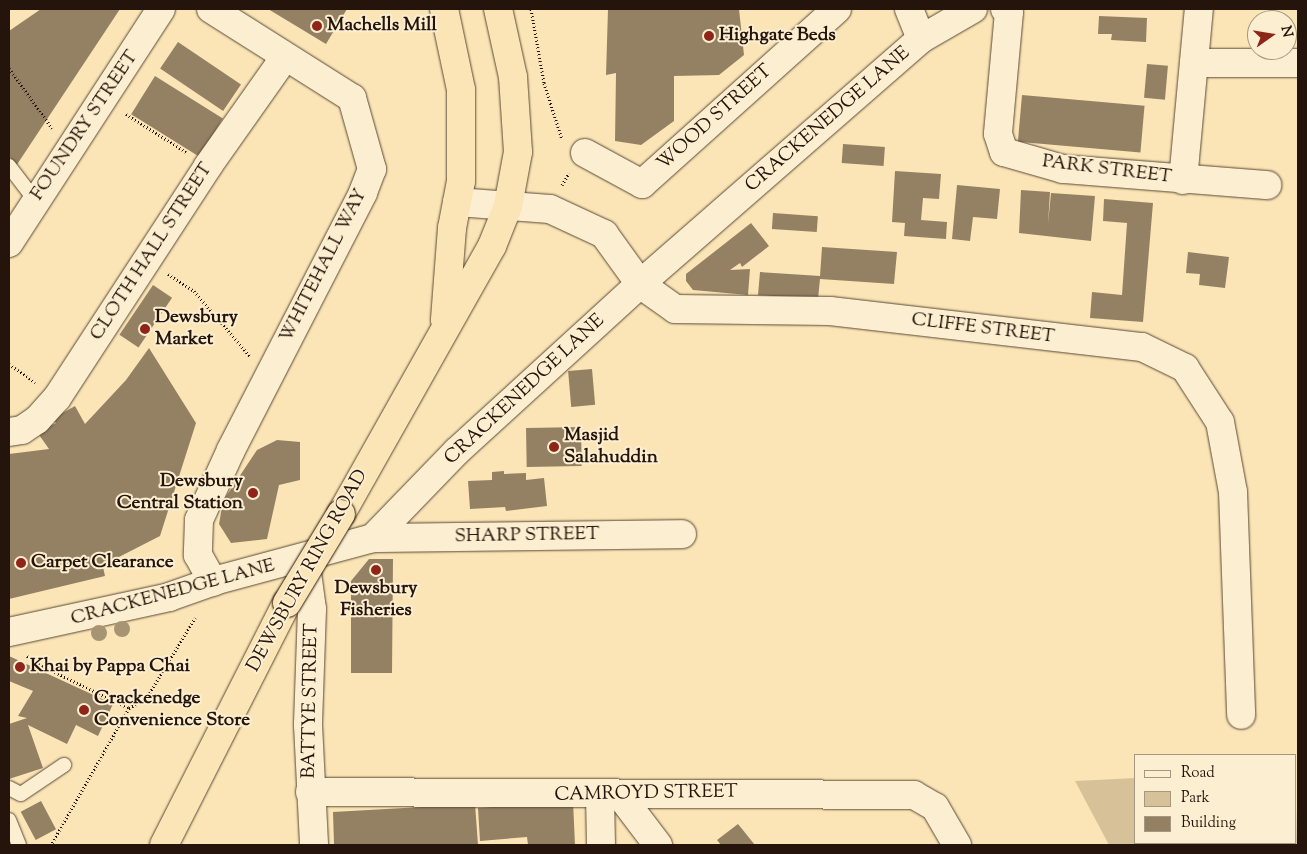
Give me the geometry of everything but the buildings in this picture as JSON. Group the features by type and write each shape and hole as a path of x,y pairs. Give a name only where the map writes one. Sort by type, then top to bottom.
{"highway":[{"name":"DEWSBURY RING ROAD","path":"444,9 461,90 461,181 457,202 444,326"},
{"name":"DEWSBURY RING ROAD","path":"164,845 286,603 341,514 444,326 492,246 508,206 518,152 513,77 498,9"}],"street":[{"name":"FOUNDRY STREET","path":"9,244 35,200 161,9"},
{"name":"WHITEHALL WAY","path":"211,9 352,98 372,169 363,193 230,450 199,520 198,555 215,581"},
{"name":"WOOD STREET","path":"573,155 642,184 837,9"},
{"path":"909,9 921,39"},
{"name":"CRACKENEDGE LANE","path":"15,642 169,597 215,581 305,558 372,538 456,452 640,284 921,39 973,9"},
{"name":"PARK STREET","path":"1005,9 1009,12 998,134 1004,152 1063,169 1267,186"},
{"path":"1183,180 1199,9"},
{"name":"CLOTH HALL STREET","path":"9,432 22,430 37,420 57,398 208,166 285,57"},
{"path":"1194,62 1298,63"},
{"name":"CLIFFE STREET","path":"457,202 550,209 604,234 640,284 675,309 830,311 1142,348 1185,368 1220,422 1233,492 1240,715"},
{"name":"SHARP STREET","path":"372,538 682,534"},
{"name":"BATTYE STREET","path":"305,558 312,609 310,792 314,845"},
{"name":"CAMROYD STREET","path":"310,792 610,795 914,795 935,807 957,845"},
{"path":"601,845 610,795"},
{"path":"610,795 658,845"}],"lane":[{"path":"9,166 35,200"},
{"path":"9,788 21,794 64,765"},
{"path":"9,820 19,845"}],"path":[{"path":"531,9 544,83 573,155 550,209"},
{"path":"9,68 45,119"},
{"path":"124,113 208,166"},
{"path":"146,260 194,291 255,362"},
{"path":"51,845 129,708 146,699 215,581"},
{"path":"15,642 42,666 129,708"}],"green space":[{"path":"1298,767 1298,845 1109,845 1075,781 1134,778 1134,844 1297,844"}],"place":[{"name":"Machells Mill","path":"317,26"},
{"name":"Highgate Beds","path":"709,36"},
{"name":"Dewsbury Market","path":"145,329"},
{"name":"Masjid Salahuddin","path":"554,447"},
{"name":"Dewsbury Central Station","path":"253,493"},
{"name":"Carpet Clearance","path":"21,563"},
{"name":"Dewsbury Fisheries","path":"376,570"},
{"name":"Khai by Pappa Chai","path":"20,667"},
{"name":"Crackenedge Convenience Store","path":"84,710"}]}
